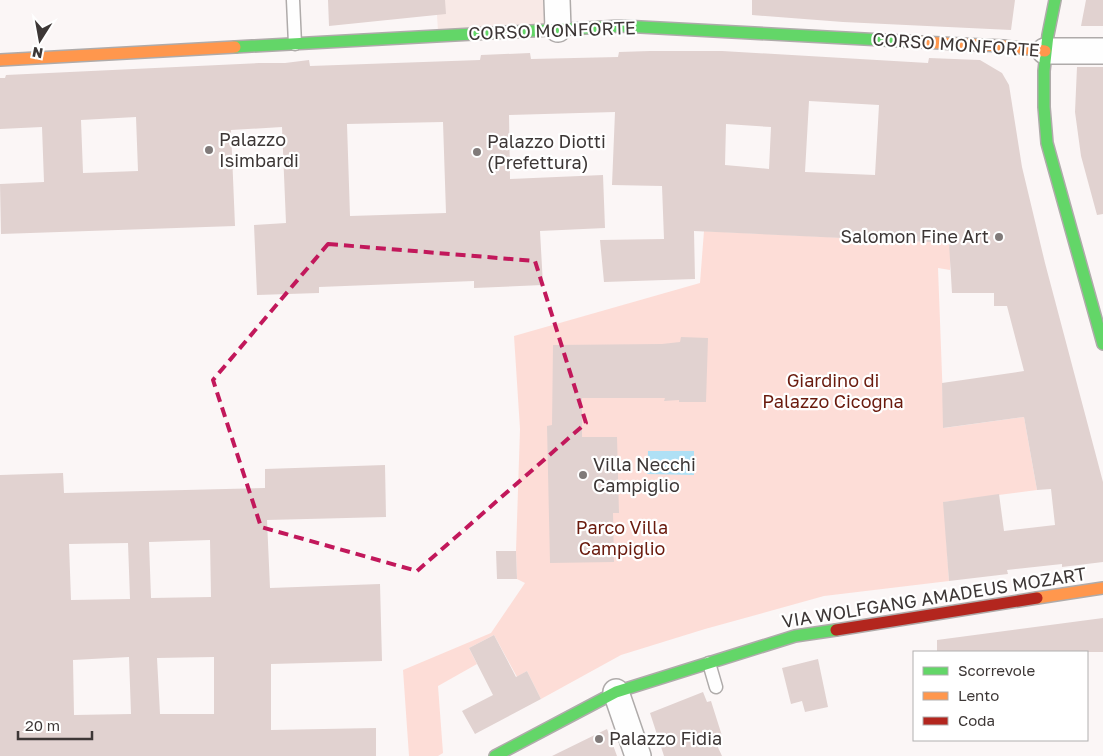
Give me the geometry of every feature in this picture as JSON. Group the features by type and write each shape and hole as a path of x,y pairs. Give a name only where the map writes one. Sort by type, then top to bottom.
{"street":[{"path":"557,0 558,29"},
{"path":"1055,0 1045,52 1043,96 1047,143 1103,344"},
{"name":"CORSO MONFORTE","path":"0,60 622,26 1003,46 1045,52 1103,51"},
{"name":"VIA WOLFGANG AMADEUS MOZART","path":"495,756 616,692 795,636 1103,588"},
{"path":"616,692 638,756"}],"lane":[{"path":"293,0 295,44"},
{"path":"709,663 716,687"}],"highlighted area":[{"path":"328,244 535,261 586,423 417,571 261,527 213,380"}],"shaded area":[{"path":"436,0 551,0 553,25 438,31"}],"green space":[{"path":"704,231 948,243 951,250 950,270 938,268 944,428 1024,417 1037,490 944,502 949,581 824,596 705,629 621,655 541,699 527,671 517,677 494,635 469,648 477,664 438,686 443,753 438,756 409,756 403,670 491,633 525,583 517,579 516,551 520,429 514,336 700,283"}],"water":[{"path":"648,451 694,451 694,475 647,474"}],"building":[{"path":"328,0 445,0 446,14 329,26"},
{"path":"752,0 1015,0 1011,30 843,22 752,15"},
{"path":"1086,0 1103,0 1103,26 1081,26"},
{"path":"722,51 928,63 929,58 980,60 1002,73 1009,85 1022,167 1045,263 1103,482 1103,562 1062,567 1062,564 1007,570 1008,574 949,581 943,502 999,494 1004,531 1055,525 1051,489 1037,490 1024,417 943,428 942,383 1024,371 1007,306 994,306 994,293 952,293 949,243 694,231 695,279 604,282 600,240 664,239 662,186 612,185 615,112 509,115 510,179 603,175 605,228 540,231 543,285 474,288 474,281 319,287 319,293 257,295 254,225 286,223 282,127 231,130 235,226 1,234 0,184 44,182 42,127 0,129 0,78 5,78 6,75 285,63 309,60 310,66 480,60 481,55 530,53 531,59 618,57 619,52","holes":["809,101 879,105 875,175 805,172","136,117 138,171 83,173 81,120","443,122 446,213 350,216 347,124","726,124 771,127 769,169 725,165"]},
{"path":"1077,67 1103,67 1103,214 1097,215 1081,156 1075,112"},
{"path":"681,337 708,338 706,402 664,401 665,398 582,398 582,437 617,437 619,513 613,513 614,562 550,563 547,426 552,425 553,345 662,344 680,342"},
{"path":"385,465 386,517 267,520 270,588 380,584 382,661 271,664 271,730 376,728 376,756 0,756 0,475 63,473 64,493 265,488 265,469","holes":["210,540 211,597 151,598 149,542","128,543 130,599 71,600 69,544","129,657 131,714 74,715 73,660","214,657 214,714 160,714 157,658"]},
{"path":"496,551 516,551 517,579 497,579"},
{"path":"1103,618 1103,652 937,651 937,640"},
{"path":"494,635 516,677 527,671 541,699 475,734 462,711 493,695 469,648"},
{"path":"818,659 828,707 805,712 802,701 791,704 782,668"},
{"path":"703,692 707,702 711,701 723,739 715,741 722,756 664,756 650,713"},
{"name":"Palazzo Fidia","path":"607,729 617,756 552,756"}],"traffic: fast":[{"path":"1055,0 1048,35 1044,71 1047,143 1103,344"},
{"path":"235,47 622,26 920,42"},
{"path":"495,756 616,692 795,636 836,630"}],"traffic: slow":[{"path":"920,42 1003,46 1045,51"},
{"path":"0,60 235,47"},
{"path":"1037,598 1103,588"}],"traffic: jam":[{"path":"836,630 1037,598"}],"place":[{"name":"Palazzo Isimbardi","path":"209,150"},
{"name":"Palazzo Diotti (Prefettura)","path":"477,152"},
{"name":"Salomon Fine Art","path":"999,237"},
{"name":"Villa Necchi Campiglio","path":"583,475"},
{"name":"Palazzo Fidia","path":"599,739"}],"park label":[{"name":"Giardino di Palazzo Cicogna","path":"833,391"},
{"name":"Parco Villa Campiglio","path":"622,538"}]}
